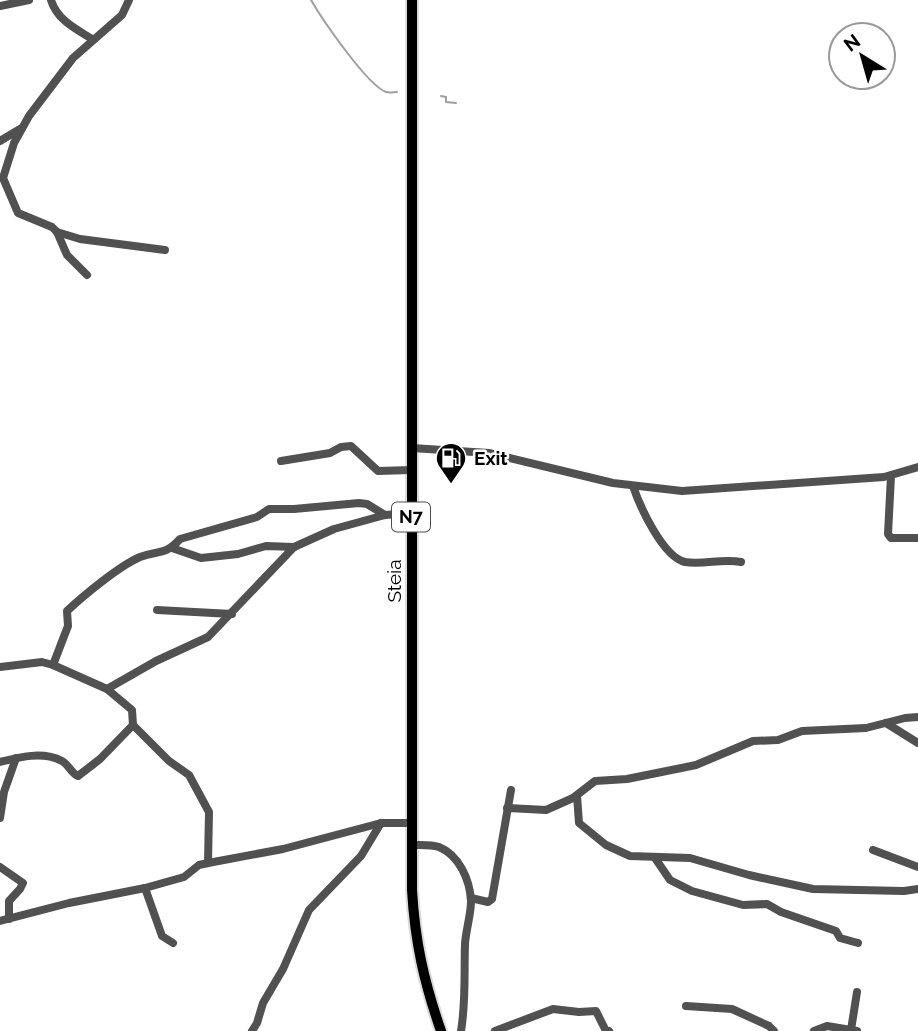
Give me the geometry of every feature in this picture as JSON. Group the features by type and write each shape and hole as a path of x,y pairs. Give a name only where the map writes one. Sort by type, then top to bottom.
{"main road":[{"name":"Steia","path":"412,0 411,845 415,939 425,986 441,1031"}],"street":[{"path":"0,6 29,0"},
{"path":"51,0 54,10 62,19 92,39"},
{"path":"87,275 67,255 57,232 46,222 21,215 3,178 20,130 62,71 92,39 122,15 129,0"},
{"path":"0,141 20,130"},
{"path":"57,232 80,239 164,250"},
{"path":"281,461 330,453 341,447 351,446 378,471 411,470"},
{"path":"412,447 489,453 634,486 691,491 891,476 918,467"},
{"path":"891,476 888,534 891,538 918,538"},
{"path":"634,486 641,509 676,559 686,562 741,562"},
{"path":"53,665 68,626 67,611 83,595 139,558 172,548 180,539 257,517 273,508 294,509 359,503 367,504 385,515"},
{"path":"107,689 156,661 204,641 294,547 334,529 385,515 411,513"},
{"path":"172,548 201,558 238,554 266,546 294,547"},
{"path":"157,610 232,614"},
{"path":"0,667 38,662 53,665 107,689 132,710 133,725 169,761 191,777 210,814 208,863"},
{"path":"507,808 545,810 577,796 595,781 627,779 696,765 753,741 778,740 802,731 862,729 918,717"},
{"path":"886,723 918,743"},
{"path":"0,762 16,758 50,757 63,761 73,774 78,776 100,759 133,725"},
{"path":"0,818 4,792 16,758"},
{"path":"471,898 488,901 492,899 510,790"},
{"path":"577,796 579,823 602,843 622,854 690,858 813,889 918,889"},
{"path":"0,921 69,903 145,888 184,877 198,866 208,863 283,849 381,823 411,823"},
{"path":"252,1031 309,910 361,856 381,823"},
{"path":"411,845 433,846 454,857 466,878 471,898 465,941 465,1001 461,1031"},
{"path":"873,850 918,867"},
{"path":"655,858 670,880 692,891 743,905 767,904 781,912 836,931 840,938 858,943"},
{"path":"0,867 23,883 9,901 9,919"},
{"path":"145,888 162,936 173,943"},
{"path":"814,1031 827,1026 854,1030 857,992"},
{"path":"686,1006 732,1009 774,1031"},
{"path":"498,1031 556,1009 596,1011 605,1029 609,1031"}],"waterway":[{"path":"311,0 335,36 368,77 386,92 397,92"},
{"path":"441,96 446,97 446,102 456,103"}],"place":[{"name":"Exit","path":"451,485"}]}
